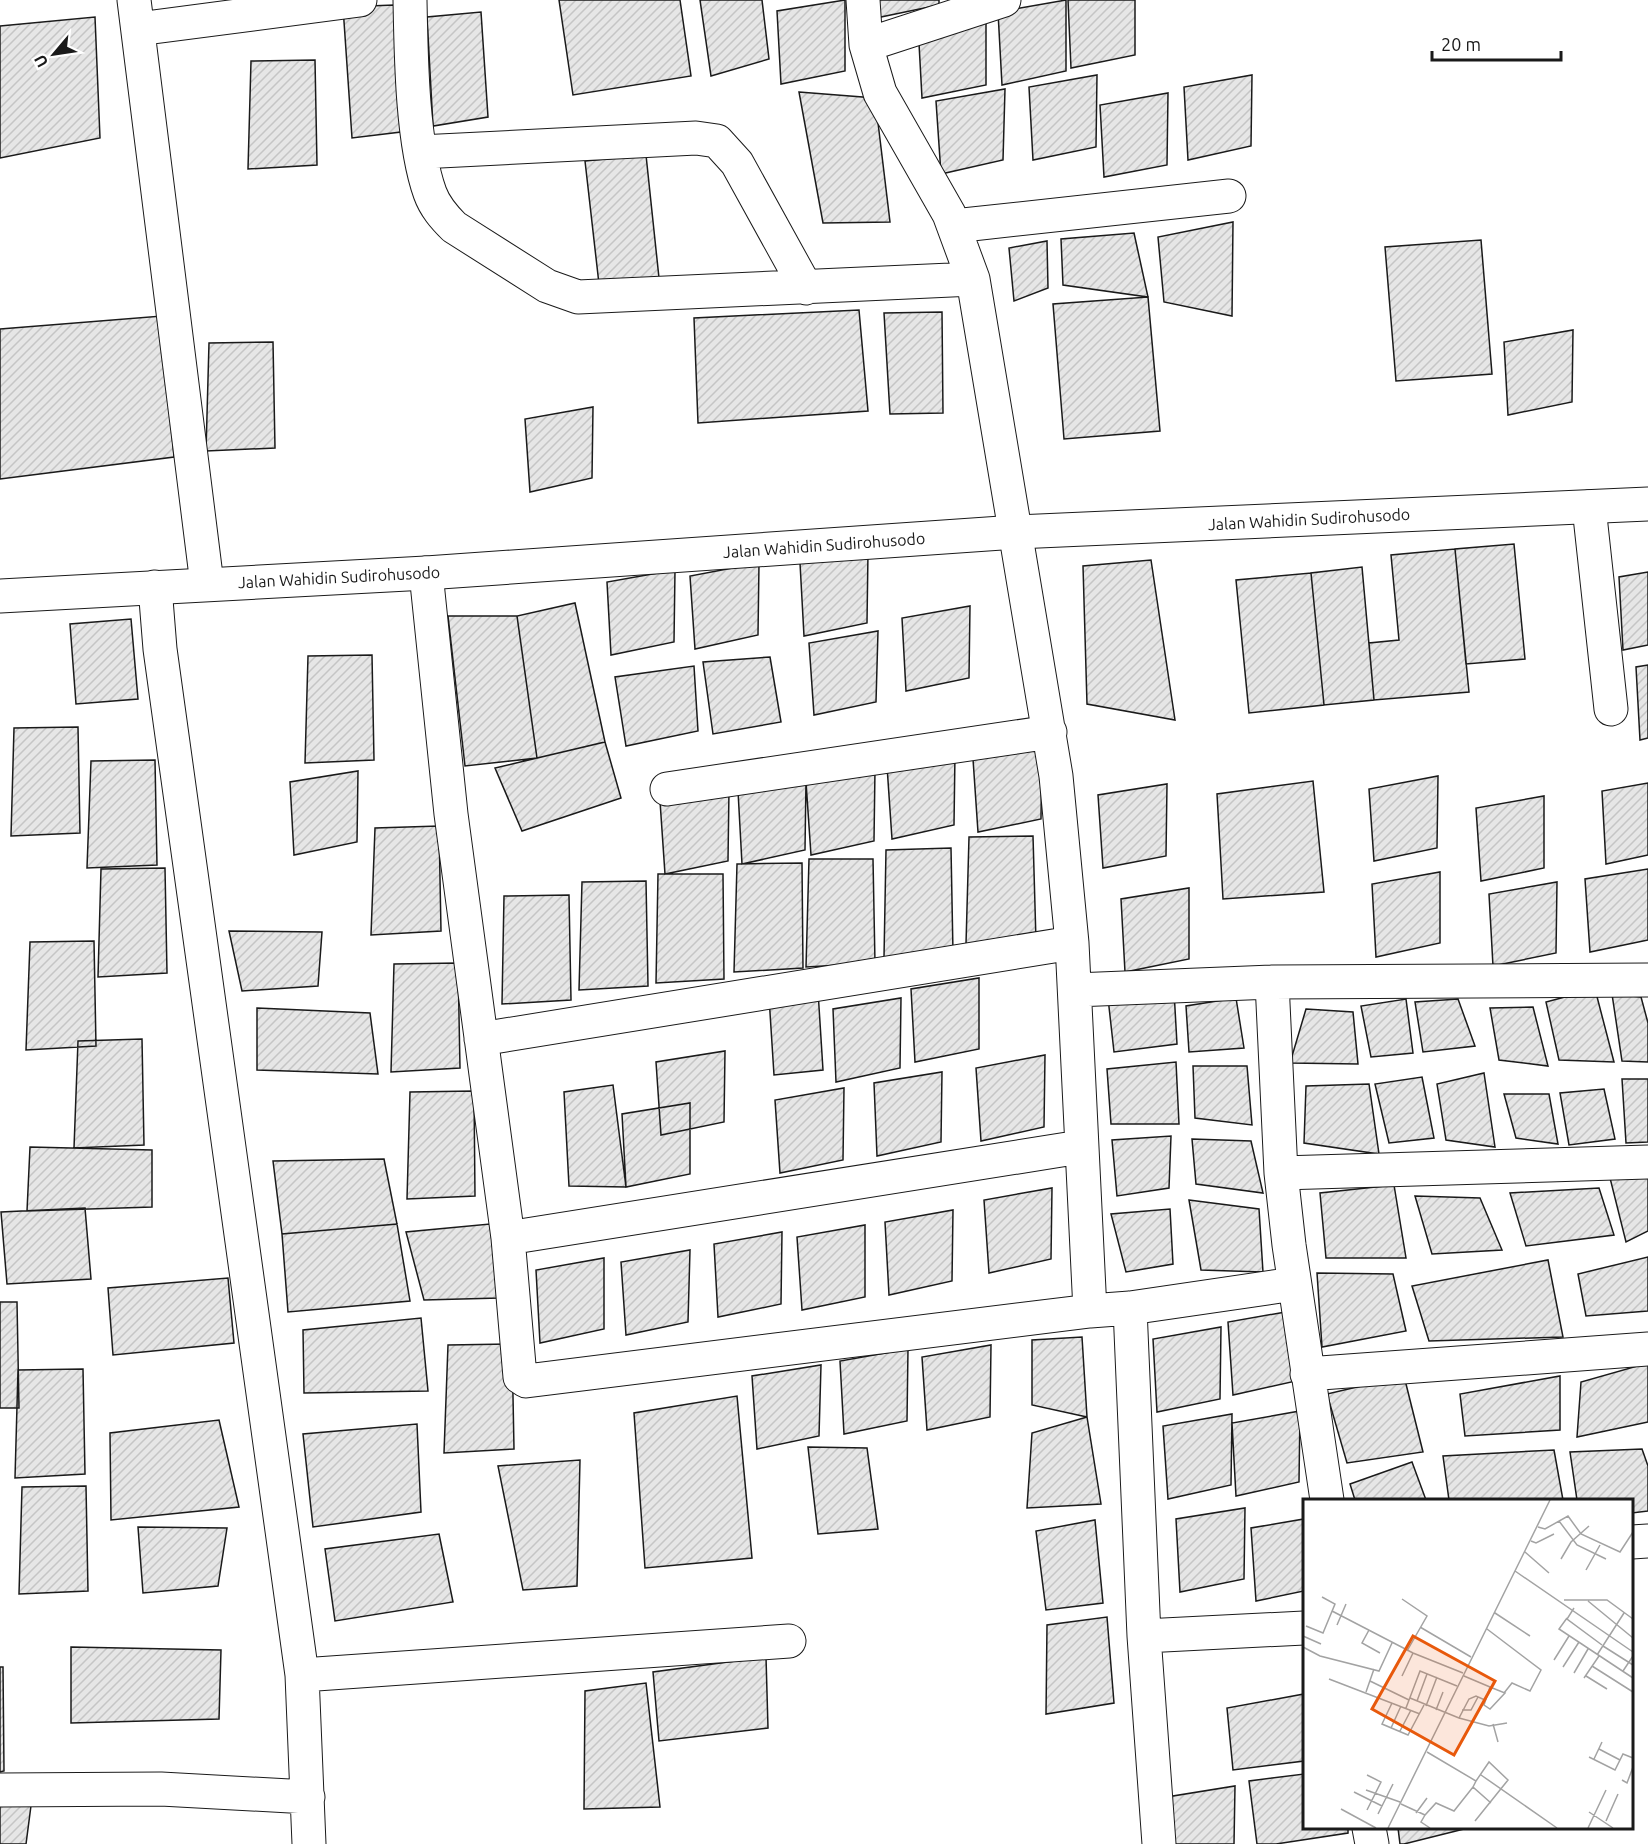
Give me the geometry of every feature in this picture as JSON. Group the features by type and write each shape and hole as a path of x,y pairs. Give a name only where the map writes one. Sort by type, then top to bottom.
{"main road":[{"path":"207,584 136,15 360,0"},
{"path":"410,0 420,152 430,194 444,217 454,227 505,261 562,293 578,297 973,279"},
{"path":"863,0 866,45 880,93 954,226 973,279 1050,732 1072,943 1080,1147 1090,1311"},
{"path":"866,45 1004,0"},
{"path":"420,152 696,138 717,141 737,163 806,288"},
{"path":"954,226 1229,196"},
{"name":"Jalan Wahidin Sudirohusodo","path":"0,596 426,573 1016,532 1648,504"},
{"path":"1589,507 1611,709"},
{"path":"426,573 451,814 508,1238 518,1375 526,1381 1090,1311 1130,1308 1294,1284"},
{"path":"155,587 166,695 302,1675 309,1844"},
{"path":"666,789 1050,732"},
{"path":"481,1039 1072,943"},
{"path":"1075,990 1272,982 1648,980"},
{"path":"1272,982 1281,1173 1294,1284 1327,1499"},
{"path":"508,1238 1080,1147"},
{"path":"1281,1173 1648,1162"},
{"path":"1130,1308 1144,1636 1159,1844"},
{"path":"1307,1374 1648,1349"},
{"path":"1633,1542 1648,1541"},
{"path":"1144,1636 1303,1628"},
{"path":"302,1675 789,1641"},
{"path":"0,1790 161,1789 308,1797"},
{"path":"1370,1829 1372,1844"}],"building":[{"path":"559,0 680,0 691,76 573,95"},
{"path":"700,0 762,0 769,59 711,76"},
{"path":"845,0 845,71 781,84 777,11"},
{"path":"875,0 939,0 939,5 876,18"},
{"path":"1066,0 1066,71 1002,85 998,12"},
{"path":"1068,0 1135,0 1135,55 1071,68"},
{"path":"394,5 409,131 352,138 343,7"},
{"path":"481,12 488,117 433,126 427,17"},
{"path":"986,13 986,85 922,98 918,25"},
{"path":"95,17 100,138 0,158 0,26"},
{"path":"315,60 317,165 248,169 251,61"},
{"path":"1097,75 1096,147 1033,160 1029,87"},
{"path":"1252,75 1251,146 1188,160 1184,87"},
{"path":"1005,89 1003,160 941,174 936,101"},
{"path":"799,92 875,98 890,222 823,223"},
{"path":"1168,93 1167,165 1104,177 1100,105"},
{"path":"646,155 659,278 599,284 585,161"},
{"path":"1233,222 1232,316 1164,302 1158,237"},
{"path":"1134,233 1148,297 1063,285 1061,239"},
{"path":"1481,240 1492,374 1396,381 1385,247"},
{"path":"1047,241 1048,288 1014,301 1009,248"},
{"path":"1148,297 1160,431 1064,439 1053,304"},
{"path":"859,310 868,411 698,423 694,318"},
{"path":"942,312 943,413 890,414 884,313"},
{"path":"162,316 174,457 0,479 0,329"},
{"path":"1573,330 1572,402 1508,415 1504,342"},
{"path":"273,342 275,448 206,451 209,343"},
{"path":"593,407 592,478 530,492 525,419"},
{"path":"1514,544 1525,659 1466,664 1455,549"},
{"path":"1455,549 1469,692 1374,700 1369,643 1399,640 1391,555"},
{"path":"868,552 867,623 804,636 800,563"},
{"path":"1151,560 1175,720 1087,704 1083,566"},
{"path":"759,563 758,635 695,649 690,576"},
{"path":"1362,567 1374,700 1324,705 1311,573"},
{"path":"675,570 674,642 611,655 607,582"},
{"path":"1648,572 1648,645 1623,650 1619,577"},
{"path":"1311,573 1324,705 1249,713 1236,580"},
{"path":"575,603 605,742 537,758 517,616"},
{"path":"970,606 969,678 906,691 902,618"},
{"path":"448,616 517,616 537,758 465,766"},
{"path":"131,619 138,699 76,704 70,624"},
{"path":"878,631 876,702 814,715 809,643"},
{"path":"372,655 374,760 305,763 308,656"},
{"path":"770,657 781,722 713,734 703,662"},
{"path":"1648,665 1648,738 1640,740 1636,667"},
{"path":"694,666 698,731 626,746 615,677"},
{"path":"78,727 80,833 11,836 14,728"},
{"path":"605,742 621,798 522,831 495,768"},
{"path":"1042,747 1041,819 978,832 973,759"},
{"path":"955,753 954,825 892,839 887,766"},
{"path":"155,760 157,865 87,868 91,761"},
{"path":"875,769 874,841 811,855 806,782"},
{"path":"358,771 357,842 294,855 290,782"},
{"path":"1438,776 1437,848 1374,861 1369,789"},
{"path":"806,780 805,850 742,864 738,791"},
{"path":"1313,781 1324,892 1223,899 1217,794"},
{"path":"1648,783 1648,855 1606,864 1602,791"},
{"path":"1167,784 1166,856 1103,868 1098,795"},
{"path":"729,789 728,861 665,874 660,801"},
{"path":"1544,796 1544,868 1481,881 1476,808"},
{"path":"439,826 441,931 371,935 375,828"},
{"path":"1033,836 1036,941 966,944 969,837"},
{"path":"951,848 953,953 884,957 886,850"},
{"path":"809,859 873,859 875,963 806,967"},
{"path":"802,863 803,968 734,972 737,864"},
{"path":"165,868 167,973 98,977 101,869"},
{"path":"1648,869 1648,940 1590,952 1585,879"},
{"path":"1440,872 1440,943 1376,957 1372,884"},
{"path":"658,874 723,874 724,979 656,983"},
{"path":"646,881 648,986 579,990 582,882"},
{"path":"1557,882 1556,953 1493,966 1489,894"},
{"path":"1189,888 1189,959 1125,972 1121,899"},
{"path":"569,895 571,1000 502,1004 504,896"},
{"path":"229,931 322,932 318,986 242,991"},
{"path":"94,941 96,1046 26,1050 30,942"},
{"path":"458,963 460,1068 391,1072 394,964"},
{"path":"979,978 979,1049 915,1062 911,989"},
{"path":"1595,989 1614,1062 1559,1060 1546,1002"},
{"path":"818,991 823,1070 774,1075 769,997"},
{"path":"1174,991 1177,1044 1114,1052 1108,998"},
{"path":"1612,994 1641,997 1648,1023 1648,1062 1622,1061"},
{"path":"901,998 900,1068 836,1082 833,1009"},
{"path":"1236,998 1244,1048 1189,1052 1186,1006"},
{"path":"1406,999 1413,1053 1371,1057 1361,1006"},
{"path":"1458,999 1475,1046 1423,1052 1415,1002"},
{"path":"1533,1007 1548,1066 1499,1060 1490,1008"},
{"path":"257,1008 370,1013 378,1074 257,1070"},
{"path":"1306,1009 1353,1012 1358,1064 1290,1063"},
{"path":"142,1039 144,1145 74,1148 78,1041"},
{"path":"725,1051 724,1122 661,1135 656,1062"},
{"path":"1045,1055 1044,1127 981,1141 976,1068"},
{"path":"1176,1062 1179,1124 1111,1124 1107,1069"},
{"path":"1193,1066 1247,1066 1252,1125 1195,1118"},
{"path":"942,1072 941,1142 877,1156 874,1083"},
{"path":"1484,1073 1495,1147 1446,1140 1437,1084"},
{"path":"1422,1077 1434,1138 1389,1143 1375,1084"},
{"path":"1622,1079 1648,1079 1648,1142 1626,1143"},
{"path":"1369,1084 1379,1154 1304,1143 1306,1086"},
{"path":"613,1085 626,1187 569,1186 564,1092"},
{"path":"844,1088 843,1160 780,1173 775,1100"},
{"path":"1604,1089 1615,1139 1569,1145 1560,1093"},
{"path":"474,1091 475,1196 407,1199 410,1092"},
{"path":"1504,1094 1549,1094 1558,1144 1516,1138"},
{"path":"690,1103 690,1174 626,1187 622,1114"},
{"path":"1171,1136 1169,1188 1117,1196 1112,1140"},
{"path":"1192,1139 1251,1141 1263,1193 1196,1184"},
{"path":"30,1147 152,1150 152,1207 27,1211"},
{"path":"384,1159 397,1224 282,1234 273,1161"},
{"path":"1648,1175 1648,1231 1626,1242 1610,1178"},
{"path":"1394,1185 1406,1258 1326,1258 1320,1193"},
{"path":"1052,1188 1051,1259 989,1273 984,1200"},
{"path":"1599,1188 1614,1235 1526,1246 1510,1193"},
{"path":"1415,1196 1480,1198 1502,1250 1432,1254"},
{"path":"1189,1200 1259,1209 1263,1272 1201,1270"},
{"path":"85,1208 91,1279 7,1284 1,1212"},
{"path":"1170,1209 1173,1264 1126,1272 1111,1214"},
{"path":"953,1210 952,1281 889,1295 885,1222"},
{"path":"397,1224 410,1301 288,1312 282,1234"},
{"path":"490,1224 499,1298 424,1300 406,1232"},
{"path":"865,1225 865,1297 802,1310 797,1237"},
{"path":"782,1232 781,1304 718,1317 714,1244"},
{"path":"690,1250 688,1322 626,1335 621,1262"},
{"path":"1648,1257 1648,1311 1586,1316 1578,1274"},
{"path":"604,1258 604,1329 540,1343 536,1270"},
{"path":"1548,1260 1563,1337 1429,1341 1412,1286"},
{"path":"1317,1273 1393,1274 1406,1331 1322,1347"},
{"path":"228,1278 234,1343 113,1355 108,1288"},
{"path":"0,1302 17,1302 19,1408 0,1408"},
{"path":"1297,1310 1296,1381 1233,1395 1228,1322"},
{"path":"421,1318 428,1391 304,1393 303,1330"},
{"path":"1221,1327 1220,1399 1157,1412 1153,1339"},
{"path":"1082,1337 1087,1417 1032,1405 1032,1340"},
{"path":"512,1344 514,1449 444,1453 448,1345"},
{"path":"991,1345 990,1417 927,1430 922,1357"},
{"path":"908,1349 907,1421 844,1434 840,1361"},
{"path":"1648,1363 1648,1422 1577,1437 1581,1382"},
{"path":"821,1365 819,1436 757,1449 752,1376"},
{"path":"83,1369 85,1474 15,1478 18,1370"},
{"path":"1404,1376 1423,1452 1347,1463 1327,1394"},
{"path":"1560,1376 1560,1430 1465,1436 1460,1394"},
{"path":"737,1396 752,1558 645,1568 634,1413"},
{"path":"1300,1411 1299,1482 1236,1496 1232,1423"},
{"path":"1232,1414 1231,1485 1168,1499 1163,1426"},
{"path":"1087,1417 1101,1504 1027,1508 1032,1433"},
{"path":"219,1420 239,1507 111,1520 110,1433"},
{"path":"417,1424 421,1512 313,1527 303,1434"},
{"path":"808,1447 867,1448 878,1529 818,1534"},
{"path":"1642,1449 1648,1466 1648,1511 1633,1513 1633,1499 1577,1499 1570,1452"},
{"path":"1554,1450 1563,1499 1449,1499 1443,1456"},
{"path":"580,1460 577,1586 523,1590 498,1466"},
{"path":"1412,1462 1426,1499 1355,1499 1350,1484"},
{"path":"86,1486 88,1591 19,1594 22,1487"},
{"path":"1245,1508 1244,1579 1180,1592 1176,1519"},
{"path":"1303,1519 1303,1591 1256,1601 1251,1528"},
{"path":"1095,1520 1103,1603 1046,1610 1036,1531"},
{"path":"138,1527 227,1528 218,1586 143,1593"},
{"path":"439,1534 453,1602 335,1621 325,1549"},
{"path":"1107,1617 1114,1703 1046,1714 1047,1625"},
{"path":"71,1647 221,1650 219,1719 71,1723"},
{"path":"766,1657 768,1728 659,1741 653,1672"},
{"path":"0,1667 3,1667 4,1771 0,1772"},
{"path":"646,1683 660,1807 584,1809 585,1691"},
{"path":"1303,1694 1303,1761 1233,1770 1227,1708"},
{"path":"1303,1774 1303,1829 1348,1829 1348,1833 1276,1844 1257,1844 1249,1781"},
{"path":"1235,1786 1234,1844 1170,1844 1167,1797"},
{"path":"0,1796 32,1798 26,1844 0,1844"},
{"path":"1398,1829 1464,1829 1404,1844 1400,1844"}]}
